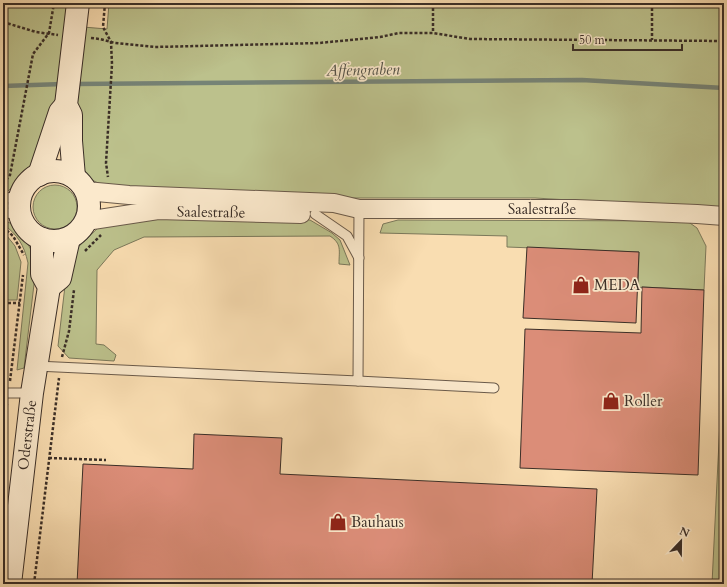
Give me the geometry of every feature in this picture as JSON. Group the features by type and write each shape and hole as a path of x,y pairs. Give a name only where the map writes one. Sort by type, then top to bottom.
{"street":[{"path":"42,238 42,274 49,287 60,278 75,246 76,234 86,221 89,211 89,201 80,184 71,141 71,115 66,105 78,3"},
{"path":"39,175 60,112 66,105"},
{"path":"75,246 60,240 51,241 35,235 28,229 12,206 31,180 39,175 51,172 63,172 80,184"},
{"name":"Saalestraße","path":"80,184 109,194 334,203 359,209"},
{"name":"Saalestraße","path":"86,221 158,210 338,214 359,209 575,209 724,216"},
{"name":"Oderstraße","path":"10,584 8,551 49,287"}],"lane":[{"path":"358,381 359,209"},
{"path":"315,214 347,236 359,259"},
{"path":"36,366 494,388"},
{"path":"6,393 32,394"}],"path":[{"path":"3,184 10,175 32,54 49,33 54,3"},
{"path":"105,3 103,27 111,42 112,64 106,163 109,194"},
{"path":"433,3 433,33"},
{"path":"652,3 652,40"},
{"path":"3,22 36,32 49,33"},
{"path":"111,42 155,47 319,43 380,37 399,33 433,33 470,39 724,41"},
{"path":"75,246 108,228 108,217"},
{"path":"3,227 13,236 26,258"},
{"path":"3,440 6,393 24,273"},
{"path":"34,584 60,367 62,354 69,331 74,287"},
{"path":"3,303 20,303"},
{"path":"49,458 106,460"}],"green space":[{"path":"3,3 70,3 57,107 35,165 7,192 3,193"},
{"path":"109,3 724,3 724,209 535,198 298,198 106,187 90,179 80,168 74,139 83,27 107,29"},
{"path":"55,185 67,189 73,195 77,207 73,219 67,225 55,229 43,225 37,219 33,207 37,195 43,189"},
{"path":"218,216 310,220 332,233 340,240 350,265 339,264 339,248 334,239 330,236 144,237 114,250 97,270 96,344 104,345 116,355 114,361 69,358 58,346 68,260 71,254 100,226 118,221"},
{"path":"3,220 10,223 28,244 33,254 35,276 24,368 17,370 28,263 25,251 20,241 13,232 3,224"},
{"path":"398,220 687,221 697,228 706,246 704,290 638,288 639,252 507,247 507,236 380,233 383,224"},
{"path":"3,231 15,246 21,262 17,300 3,300"},
{"path":"724,339 724,584 712,584"}],"building":[{"name":"MEDA","path":"527,247 639,252 636,323 523,318"},
{"name":"Roller","path":"642,287 704,290 698,475 520,468 525,329 641,333"},
{"name":"Bauhaus","path":"194,434 282,438 280,474 597,489 592,584 77,584 83,464 193,469"}],"waterway":[{"name":"Affengraben","path":"75,84 582,80 724,88"},
{"name":"Affengraben","path":"3,86 63,84"}],"place":[{"name":"MEDA","path":"581,285"},
{"name":"Roller","path":"611,401"},
{"name":"Bauhaus","path":"338,522"}]}
